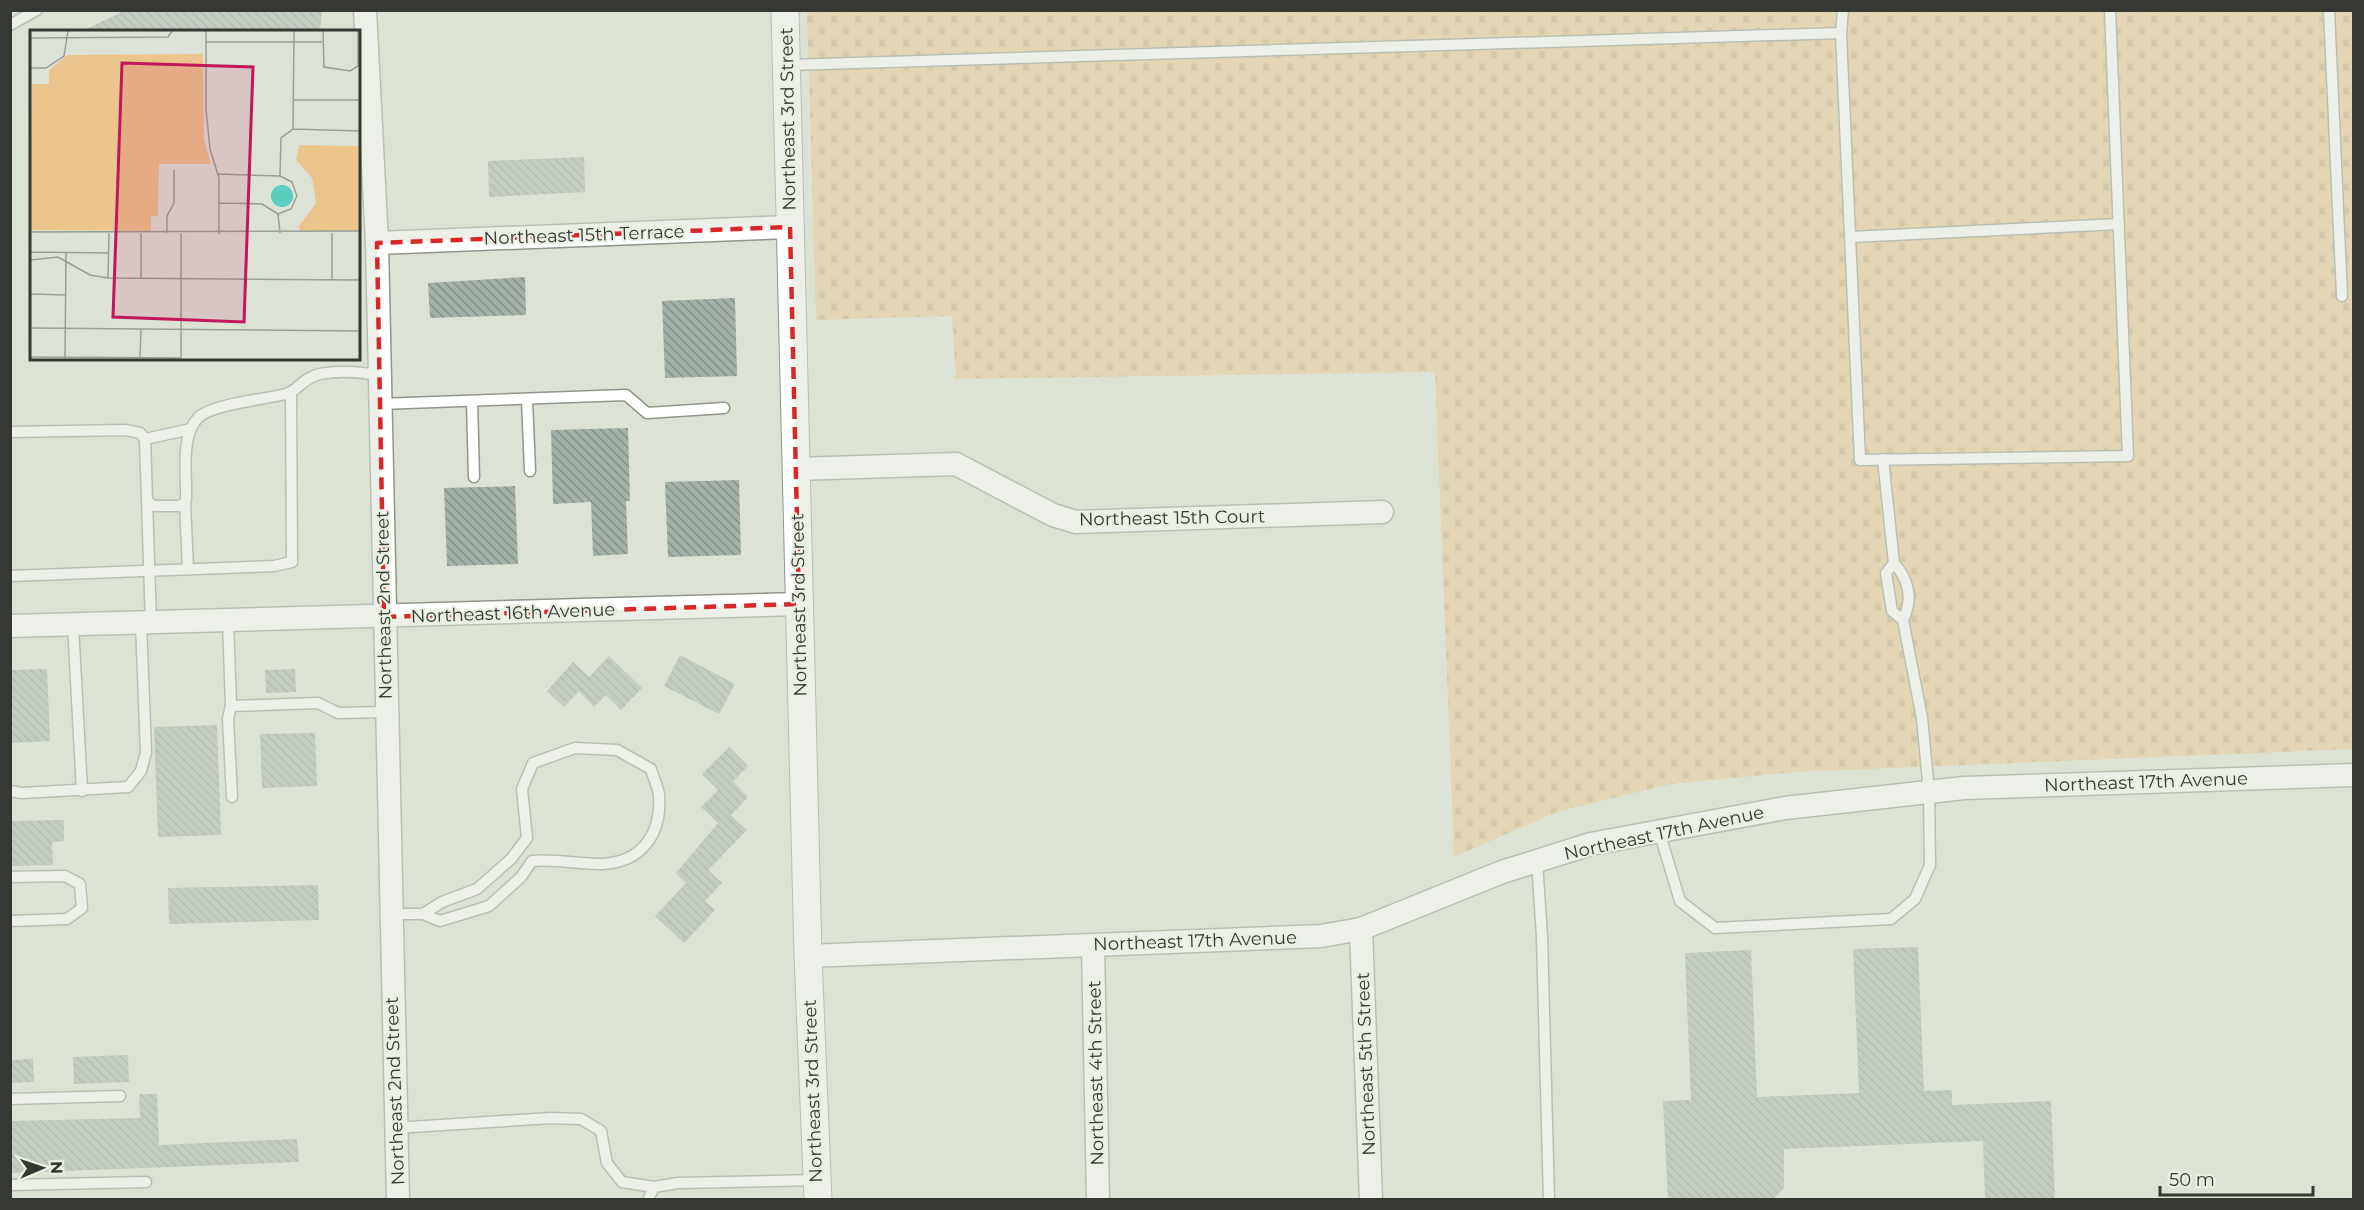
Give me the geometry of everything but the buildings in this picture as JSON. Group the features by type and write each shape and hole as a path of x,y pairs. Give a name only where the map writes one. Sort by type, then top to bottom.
{"street":[{"name":"Northeast 2nd Street","path":"365,10 377,243 394,1128 398,1200"},
{"name":"Northeast 3rd Street","path":"784,10 788,65 808,956 817,1190"},
{"name":"Northeast 15th Terrace","path":"377,243 790,227"},
{"name":"Northeast 15th Court","path":"796,469 956,464 1053,516 1076,522 1382,512"},
{"name":"Northeast 16th Avenue","path":"10,626 799,604"},
{"name":"Northeast 17th Avenue","path":"808,956 1321,936 1361,929 1502,872 1592,844 1785,808 1964,788 2354,775"},
{"name":"Northeast 5th Street","path":"1361,929 1371,1200"},
{"name":"Northeast 4th Street","path":"1093,946 1098,1200"}],"lane":[{"path":"10,25 37,10"},
{"path":"1843,10 1841,33 1860,460 2128,456 2110,10"},
{"path":"2329,10 2342,296"},
{"path":"788,65 1841,33"},
{"path":"1851,237 2119,224"},
{"path":"188,569 184,503 186,459 191,429 203,414 248,400 291,393 305,378 321,374 356,371 379,375"},
{"path":"10,576 150,571 292,562 291,393"},
{"path":"380,404 626,394 647,413 724,408"},
{"path":"527,399 530,471"},
{"path":"472,401 474,477"},
{"path":"10,432 133,430 145,439 191,429"},
{"path":"10,791 22,793 82,791 128,787 141,771 146,752 146,623 150,571 145,439"},
{"path":"1883,459 1894,563 1904,574 1910,606 1902,620"},
{"path":"147,500 153,506 179,506 184,503"},
{"path":"1659,831 1680,901 1715,928 1891,919 1915,899 1930,865 1929,792 1922,718 1902,620 1892,611 1886,573 1894,563"},
{"path":"228,621 231,706 228,719 232,797"},
{"path":"73,625 82,791"},
{"path":"231,706 318,703 338,713 386,712"},
{"path":"390,914 423,914 440,921 489,906 521,877 532,861 553,859 603,864 637,855 656,831 659,794 651,768 617,750 575,748 533,763 522,789 527,838 511,859 477,889 442,902 423,914"},
{"path":"1537,861 1542,937 1549,1200"},
{"path":"10,877 65,876 80,884 82,908 67,919 10,921"},
{"path":"10,1099 120,1096"},
{"path":"394,1128 551,1118 581,1119 601,1131 607,1163 621,1182 654,1187 678,1183 817,1190"},
{"path":"10,1185 146,1182"},
{"path":"648,1200 654,1187"}],"highlighted area":[{"path":"790,227 799,604 384,617 377,243"}],"green space":[{"path":"807,11 2353,11 2353,749 1795,772 1671,784 1557,812 1454,857 1435,372 956,379 952,316 816,320"}]}
